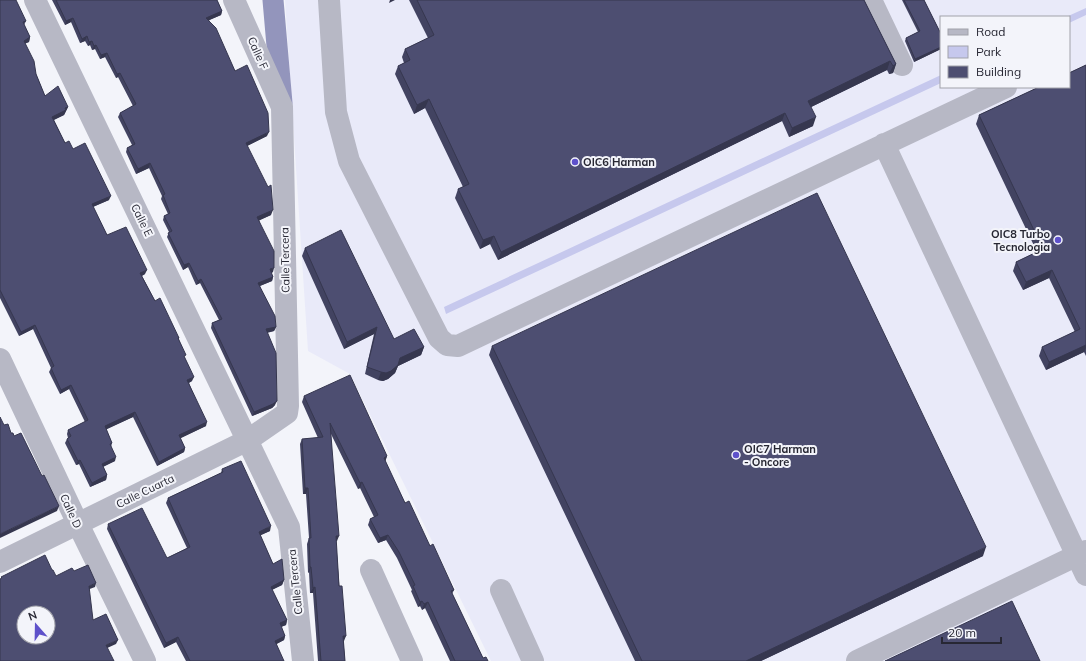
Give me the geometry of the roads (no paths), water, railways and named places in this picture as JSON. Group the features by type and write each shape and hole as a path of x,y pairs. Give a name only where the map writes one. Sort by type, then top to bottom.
{"street":[{"name":"Calle E","path":"35,0 248,440"},
{"name":"Calle F","path":"234,0 282,107"},
{"path":"329,0 336,112 348,161 439,338 447,345 458,346 1004,88"},
{"path":"870,0 902,66"},
{"name":"Calle Tercera","path":"282,107 287,414"},
{"path":"884,144 1082,553 1086,575"},
{"name":"Calle D","path":"0,360 145,661"},
{"name":"Calle Cuarta","path":"0,562 248,440 287,414"},
{"name":"Calle Tercera","path":"248,440 289,527 303,661"},
{"path":"857,661 1082,553"},
{"path":"371,570 412,661"},
{"path":"501,590 533,661"}],"waterway":[{"path":"273,0 282,103"}],"place":[{"name":"OIC6 Harman","path":"575,162"},
{"name":"OIC8 Turbo Tecnologia","path":"1058,240"},
{"name":"OIC7 Harman - Oncore","path":"736,455"}]}
